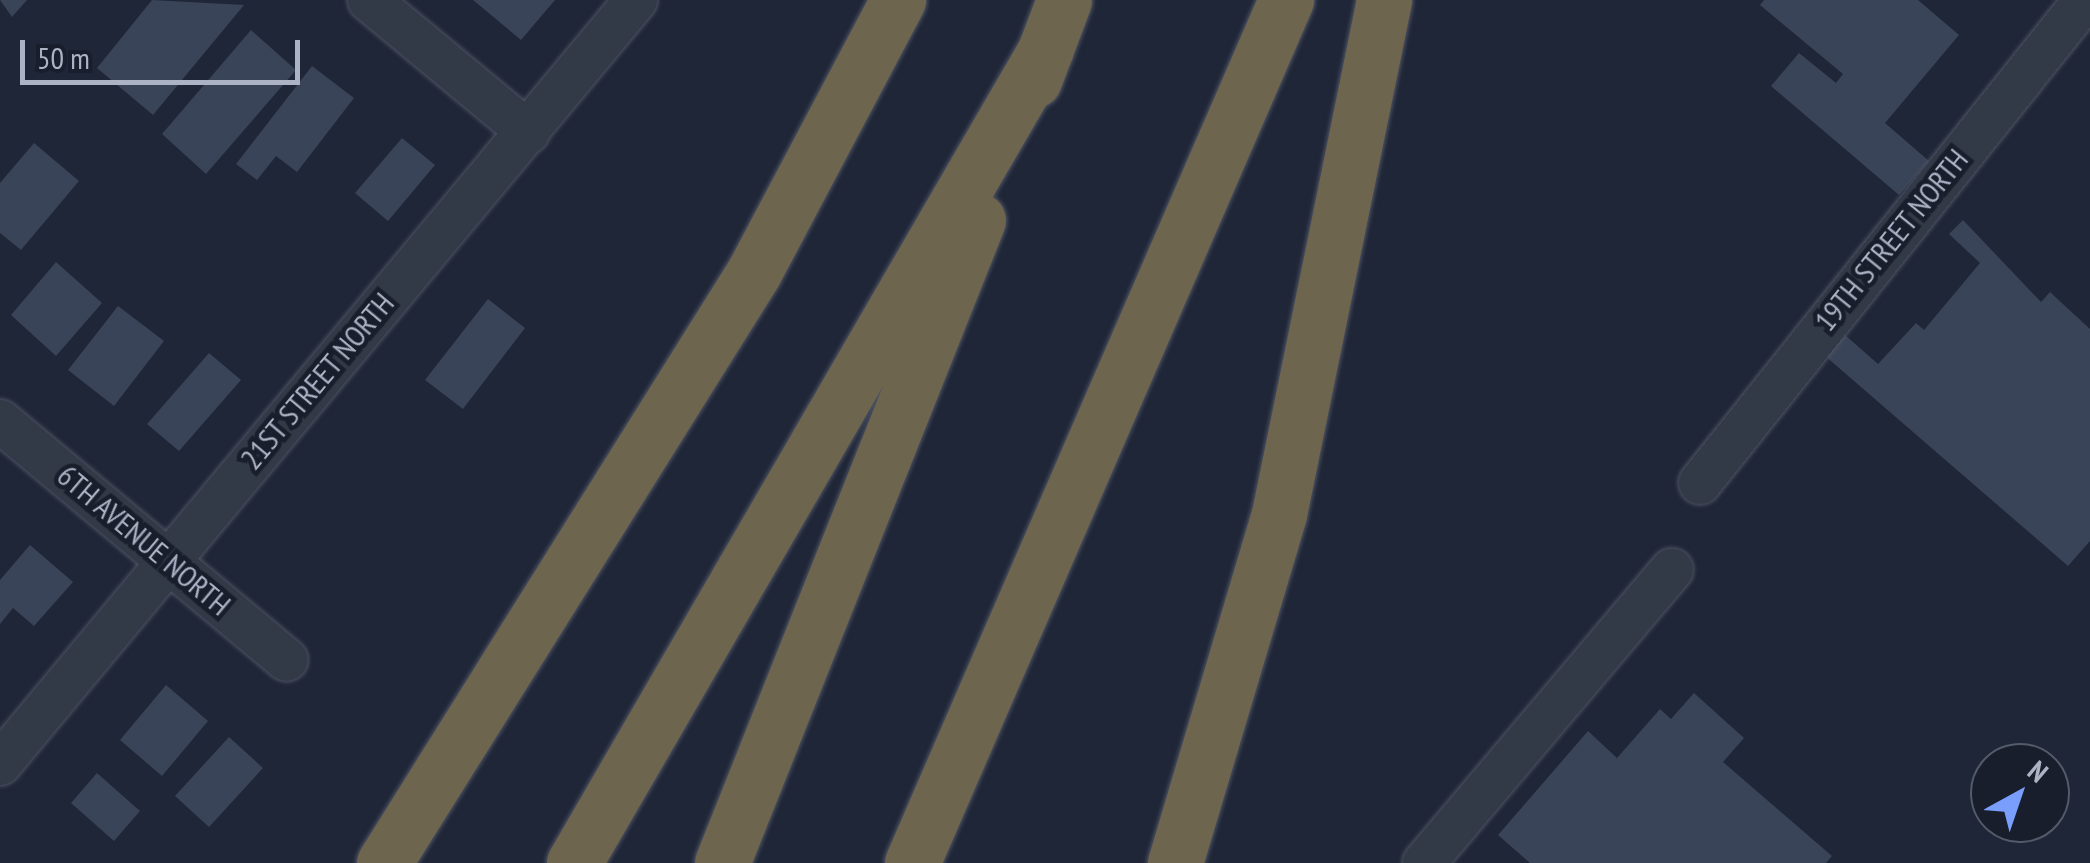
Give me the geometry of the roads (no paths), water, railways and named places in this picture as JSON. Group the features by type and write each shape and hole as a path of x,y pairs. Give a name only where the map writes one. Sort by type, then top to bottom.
{"highway":[{"path":"384,863 754,272 898,0"},
{"path":"912,863 958,768 1286,0"},
{"path":"1175,863 1279,514 1384,0"},
{"path":"574,863 1055,24"},
{"path":"722,863 1055,24"},
{"path":"931,863 958,768"}],"street":[{"path":"370,0 528,132"},
{"name":"21ST STREET NORTH","path":"0,764 166,559 636,0"},
{"name":"19TH STREET NORTH","path":"1700,483 2085,0"},
{"name":"6TH AVENUE NORTH","path":"0,421 287,660"},
{"path":"1438,858 1672,570"}]}
